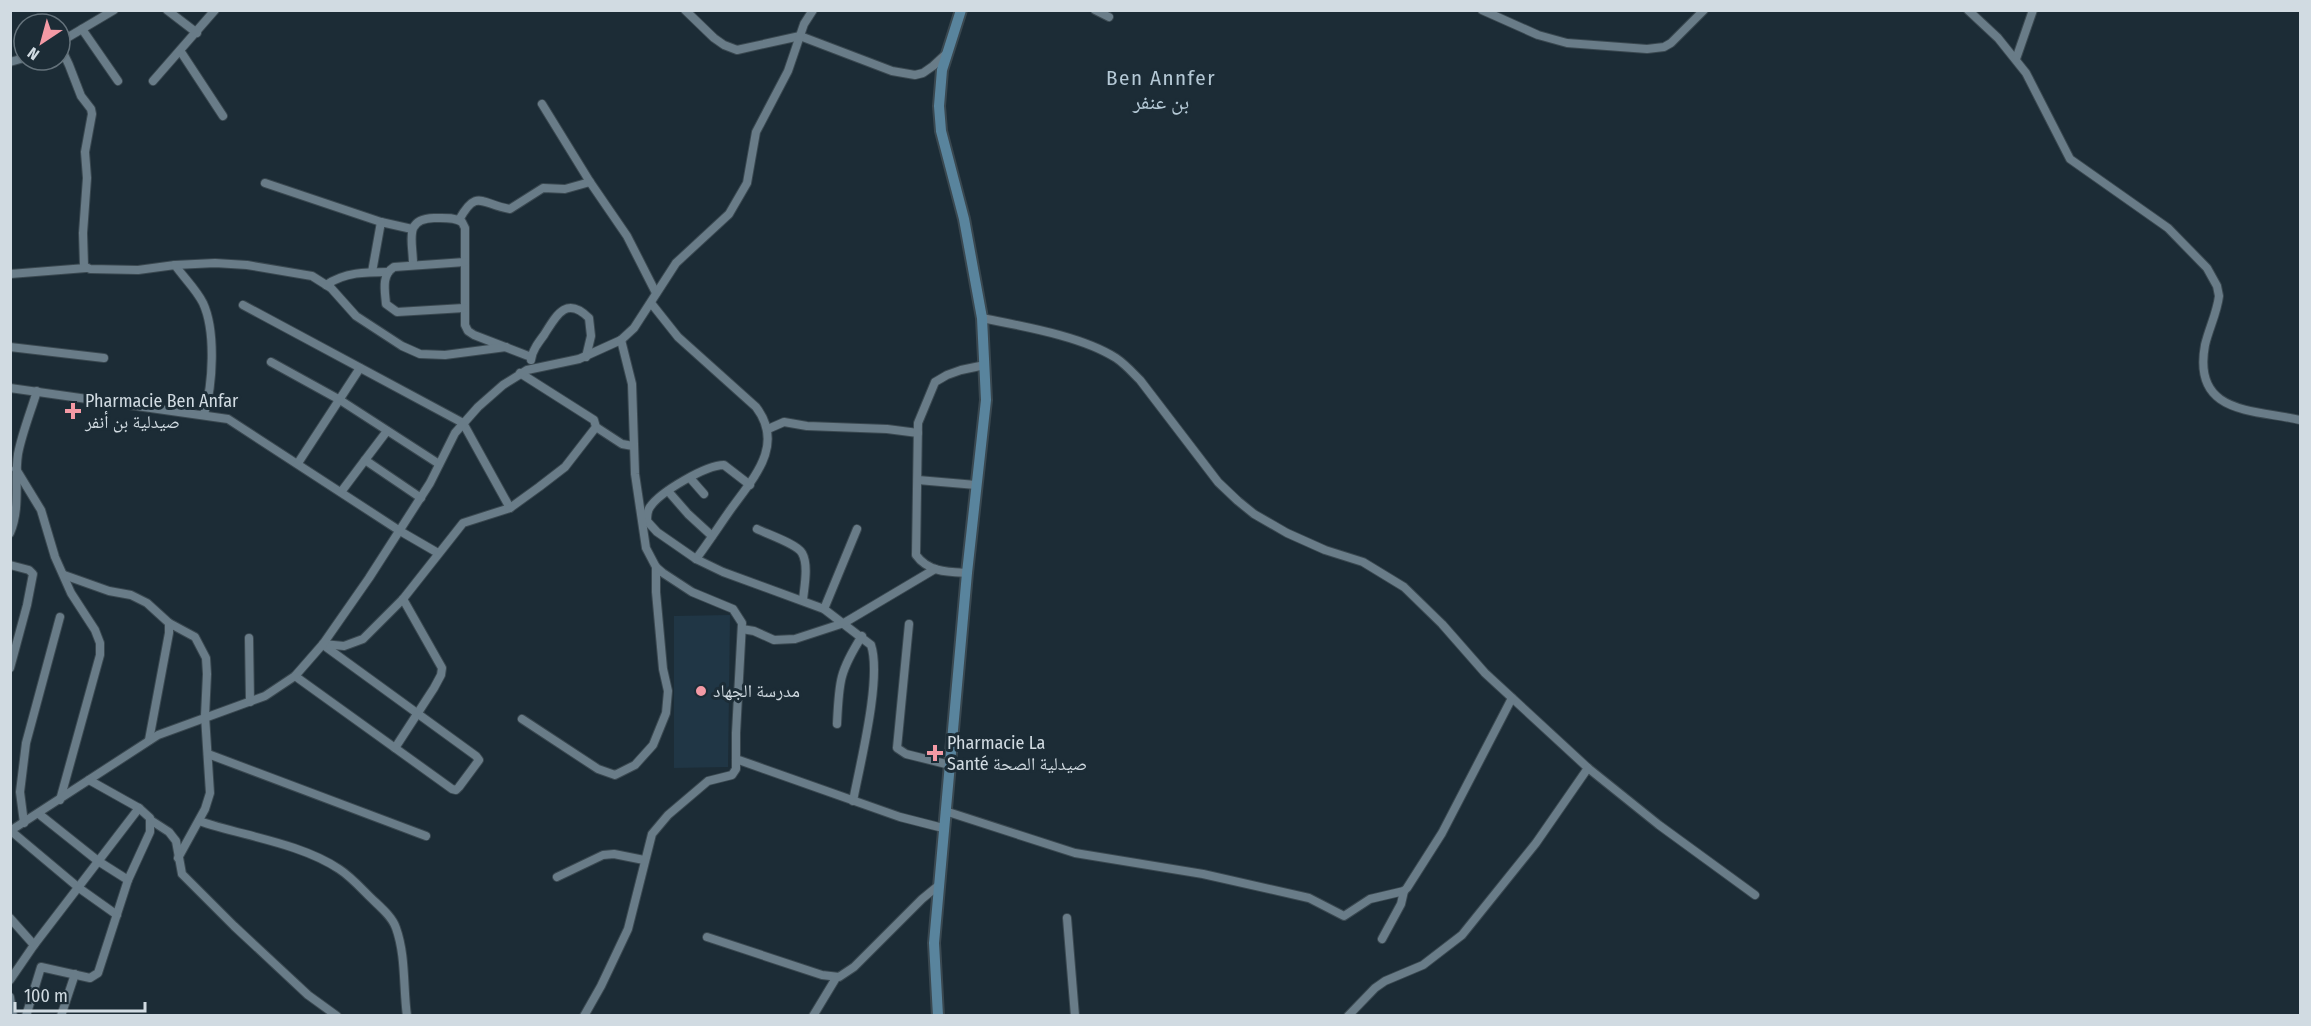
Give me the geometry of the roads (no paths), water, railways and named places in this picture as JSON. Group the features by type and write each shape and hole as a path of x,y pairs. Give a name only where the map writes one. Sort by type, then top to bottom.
{"street":[{"path":"72,36 114,10"},
{"path":"167,10 197,33"},
{"path":"153,81 181,52 215,10"},
{"path":"685,10 714,38 732,48 746,49 800,36 868,63 905,74 923,73 947,52"},
{"path":"117,915 79,888 10,831 148,740 205,716 265,696 295,676 323,644 400,531 446,448 463,423 489,397 520,373 533,367 555,365 586,357 621,340 634,328 681,257 729,214 742,195 749,176 752,145 756,132 788,71 800,36 813,10"},
{"path":"938,1016 933,962 943,828 986,400 982,318 964,219 941,131 940,89 947,52 961,10"},
{"path":"1095,10 1109,17"},
{"path":"1482,10 1538,34 1567,43 1647,49 1664,47 1671,43 1704,10"},
{"path":"1968,10 1998,38 2016,59 2033,85 2070,159 2168,228 2212,275 2219,296 2204,356 2206,378 2214,394 2231,406 2301,420"},
{"path":"2016,59 2033,10"},
{"path":"82,29 118,81"},
{"path":"181,52 223,116"},
{"path":"72,71 81,96 92,114 85,152 87,178 83,260 86,268"},
{"path":"542,104 590,182 627,236 656,293"},
{"path":"459,220 468,204 475,200 510,209 543,188 565,189 590,182"},
{"path":"265,183 381,222 412,229"},
{"path":"413,264 412,229 416,222 424,218 459,220 465,228 464,308 465,325 468,331 531,357"},
{"path":"372,273 381,222"},
{"path":"464,308 393,311 386,304 385,284 388,272 394,267 465,262"},
{"path":"10,273 86,268 138,270 215,263 258,267 303,274 326,285 356,316 411,351 430,356 506,347"},
{"path":"175,266 203,303 209,319 210,384 204,414"},
{"path":"326,285 346,276 388,272"},
{"path":"651,303 678,337 756,406 765,419 768,429 768,447 756,477 696,558"},
{"path":"243,304 463,423 510,508"},
{"path":"533,367 531,357 556,316 570,307 577,308 589,318 591,336 586,357"},
{"path":"982,318 1083,343 1115,358 1140,380 1218,482 1238,501 1254,514 1287,533 1325,550 1363,562 1397,582 1428,609 1485,674 1588,768 1659,825 1755,895"},
{"path":"584,1016 602,986 628,929 652,834 668,816 708,781 734,774 736,769 742,629 740,618 733,609 692,592 656,567 646,548 633,446 632,384 621,340"},
{"path":"10,347 104,358"},
{"path":"271,363 339,400 439,464"},
{"path":"967,573 935,569 921,561 916,555 918,423 935,382 961,370 985,365"},
{"path":"298,463 360,368"},
{"path":"520,373 594,420 596,427 622,444 633,446"},
{"path":"10,388 228,419 400,531 438,553"},
{"path":"10,533 18,497 16,469 21,441 37,391"},
{"path":"768,429 784,422 807,426 887,429 918,434"},
{"path":"323,644 344,646 357,643 376,629 467,521 510,508 565,466 596,427"},
{"path":"341,492 387,431"},
{"path":"365,460 420,498"},
{"path":"750,485 724,465 709,468 668,491 650,506 647,521 657,532 696,558 723,572 824,609 871,645 875,665 864,746 853,801"},
{"path":"16,469 42,510 50,543 71,593 95,630 100,643 100,655 60,800"},
{"path":"690,478 704,494"},
{"path":"918,480 976,485"},
{"path":"668,491 687,514 712,536"},
{"path":"757,529 796,547 802,553 805,578 803,600"},
{"path":"824,609 857,529"},
{"path":"10,565 29,570 33,574 10,668"},
{"path":"522,719 598,769 615,775 635,765 653,745 666,713 668,691 663,669 656,567"},
{"path":"742,629 754,631 774,640 795,639 843,623 935,569"},
{"path":"64,575 109,591 131,595 147,603 169,623 195,637 206,658 205,716 210,793 199,821 178,858"},
{"path":"395,748 416,712 434,688 442,668 403,599"},
{"path":"24,823 20,776 26,743 60,617"},
{"path":"148,740 170,633 169,623"},
{"path":"909,624 897,748 906,754 950,765"},
{"path":"837,724 841,675 846,661 862,636"},
{"path":"249,638 250,702"},
{"path":"295,676 456,790 477,765 479,760 476,756 323,644"},
{"path":"1382,939 1401,904 1404,891 1442,833 1512,698"},
{"path":"208,754 426,836"},
{"path":"736,759 900,817 943,828"},
{"path":"1348,1016 1385,981 1429,961 1462,935 1536,843 1588,768"},
{"path":"89,780 139,808 152,821 169,832 176,842 183,874 234,926 308,994 337,1016"},
{"path":"10,980 34,945 139,808"},
{"path":"945,811 1075,853 1203,874 1309,898 1343,916 1348,915 1370,899 1404,891"},
{"path":"39,814 98,861 128,880"},
{"path":"26,1016 40,968 45,967 90,978 97,975 128,880 150,831 152,821"},
{"path":"199,821 313,856 339,868 348,876 379,906 396,929 405,979 407,1016"},
{"path":"557,877 603,855 614,854 644,860"},
{"path":"813,1016 836,978 854,967 922,898 939,885"},
{"path":"10,918 34,945"},
{"path":"1067,918 1076,1016"},
{"path":"707,937 836,978"},
{"path":"61,1016 75,974"},
{"path":"10,998 13,1016"}],"place":[{"name":"Pharmacie Ben Anfar صيدلية بن أنفر","path":"73,411"},
{"name":"مدرسة الجهاد","path":"701,691"},
{"name":"Pharmacie La Santé صيدلية الصحة","path":"935,753"}],"district":[{"name":"Ben Annfer بن عنفر","path":"1161,90"}]}
